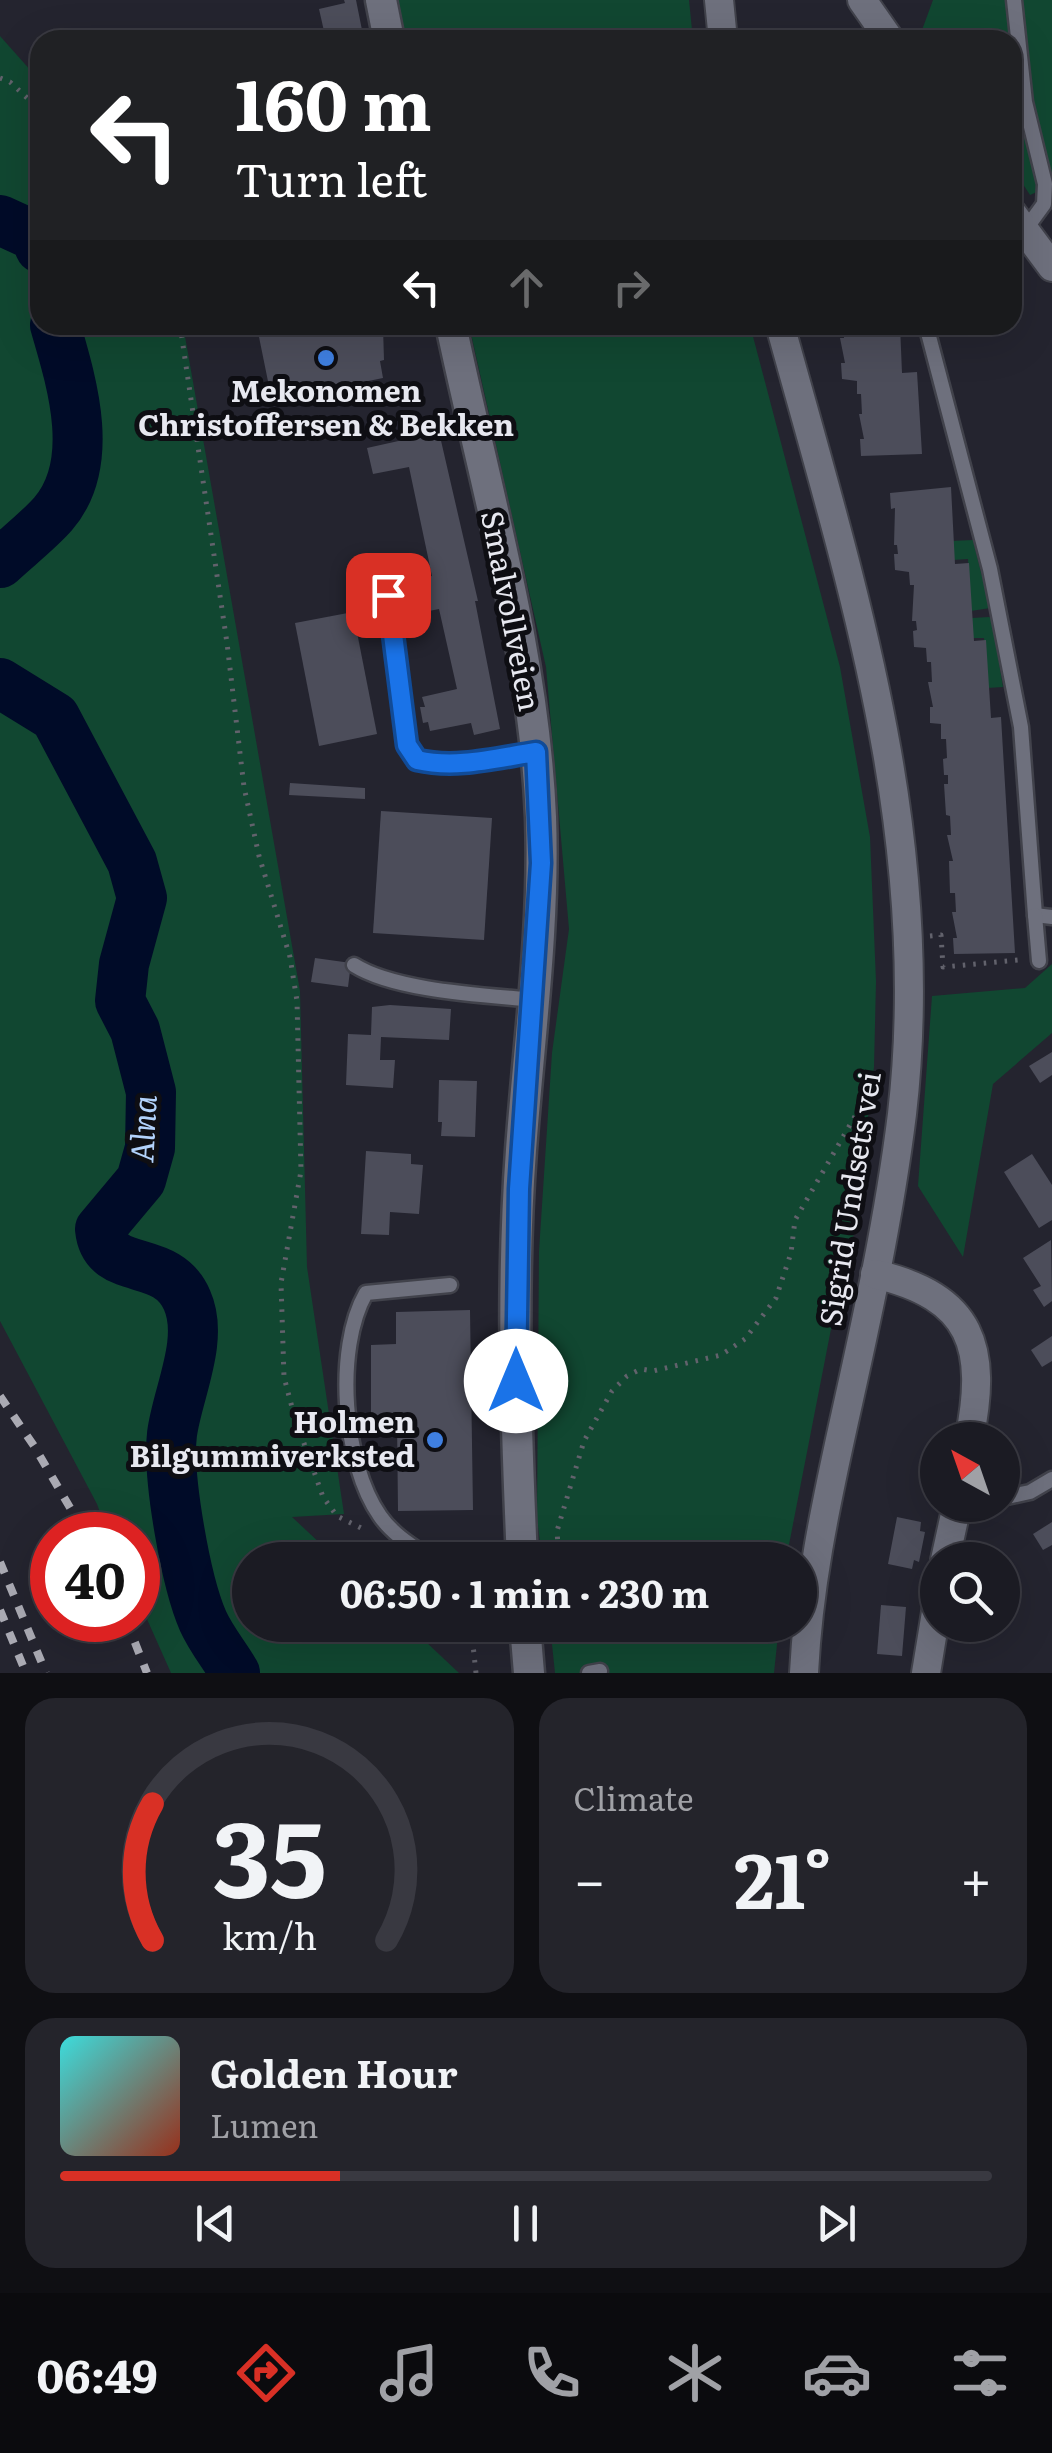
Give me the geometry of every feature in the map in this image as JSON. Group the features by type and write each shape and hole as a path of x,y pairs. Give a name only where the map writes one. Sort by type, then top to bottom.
{"street":[{"path":"381,0 387,30"},
{"path":"718,0 722,30"},
{"path":"862,0 883,30"},
{"path":"1022,225 1052,267"},
{"name":"Smalvollveien","path":"453,335 503,561 536,752 541,863 517,1227 515,1344 521,1542"},
{"name":"Sigrid Undsets vei","path":"783,335 874,669 905,880 908,952 906,1057 889,1210 819,1536 804,1673"},
{"path":"875,1274 908,1282 932,1294 946,1304 969,1335 976,1354 972,1422"},
{"path":"526,1642 529,1673"},
{"path":"926,1673 931,1642"}],"lane":[{"path":"1014,0 1017,30"},
{"path":"1022,74 1045,184 1044,204 1022,219"},
{"path":"929,335 990,568 1021,727 1039,961"},
{"path":"388,595 407,745 417,760 466,763 536,752"},
{"path":"1035,915 1052,917"},
{"path":"354,965 368,974 436,989 534,1000"},
{"path":"408,1542 379,1514 360,1468 346,1389 357,1310 366,1293 450,1285"},
{"path":"1020,1494 1052,1480"}],"path":[{"path":"0,78 30,101"},
{"path":"182,335 228,643 244,787 259,856 290,957 297,1001 302,1171 281,1283 284,1376 313,1474 330,1507 338,1516 383,1537 395,1533"},
{"path":"942,937 943,967 1024,959 1038,945"},
{"path":"558,1542 557,1531 584,1441 612,1391 640,1369 653,1371 721,1355 744,1339 776,1298 791,1254 795,1220 858,1111 877,1100"},
{"path":"474,1642 476,1673"}],"green space":[{"path":"396,0 689,0 692,30 403,30"},
{"path":"933,0 1052,0 1052,185 1030,195 1022,183 1022,30 922,30"},
{"path":"0,36 30,70 30,335 185,335 300,991 307,1267 344,1514 292,1517 319,1542 232,1542 232,1642 426,1642 459,1673 171,1673 157,1642 160,1512 100,1512 0,1321"},
{"path":"471,335 753,335 840,667 870,837 876,981 874,1067 854,1233 790,1542 540,1542 539,1251 552,1053 569,929 546,667"},
{"path":"973,540 990,608 971,611 968,559 952,560 951,541"},
{"path":"989,617 1003,687 987,688 984,638 973,638 972,618"},
{"path":"1052,964 1052,1033 993,1084 963,1257 918,1186 932,996 1025,988"},
{"path":"552,1642 777,1642 774,1673 555,1673"}],"building":[{"path":"344,0 356,0 362,30 324,30 319,9 345,3"},
{"path":"383,335 384,360 380,361 383,378 272,401 259,337"},
{"path":"844,335 900,335 902,373 917,372 922,454 861,456 861,394 857,394 857,381 842,379 841,363 845,363 840,338"},
{"path":"439,432 478,601 500,729 474,735 471,723 430,731 428,722 423,723 422,697 457,689 439,609 424,612 417,579 432,576 409,467 373,474 367,448"},
{"path":"951,487 955,564 969,563 974,641 986,640 991,718 1001,717 1015,953 954,954 955,893 950,893 949,861 953,861 947,835 951,835 944,784 948,784 948,775 944,775 943,759 947,758 946,739 941,739 941,724 930,723 931,662 927,662 926,648 914,647 914,585 910,585 909,572 895,570 894,554 898,554 894,545 895,508 891,509 890,493"},
{"path":"353,612 377,734 319,746 295,623"},
{"path":"290,783 365,788 365,799 289,795"},
{"path":"381,811 492,818 484,940 373,933"},
{"path":"315,958 351,963 348,987 311,982"},
{"path":"372,1007 451,1009 449,1040 381,1037 380,1060 395,1060 393,1088 346,1085 348,1034 371,1035"},
{"path":"1052,1052 1052,1075 1040,1083 1029,1066"},
{"path":"439,1080 477,1081 475,1137 441,1136"},
{"path":"366,1151 411,1154 411,1164 423,1165 419,1214 390,1212 389,1235 361,1234"},
{"path":"1032,1154 1052,1185 1052,1220 1039,1228 1004,1172"},
{"path":"1051,1240 1052,1301 1044,1307 1033,1290 1041,1286 1023,1258"},
{"path":"470,1310 473,1510 398,1511 397,1420 371,1421 371,1345 396,1344 396,1312"},
{"path":"1052,1336 1052,1361 1042,1367 1031,1350"},
{"path":"897,1517 921,1522 920,1531 925,1532 919,1562 914,1560 912,1569 888,1564"},
{"path":"1052,1522 1052,1545 1043,1550 1033,1534"},
{"path":"881,1605 906,1607 902,1656 877,1654"}],"waterway":[{"name":"Alna","path":"0,220 30,234"},
{"name":"Alna","path":"0,563 53,514 74,471 77,422 58,335"},
{"name":"Alna","path":"0,683 55,717 132,862 142,898 124,964 120,1001 135,1030 151,1092 150,1148 141,1180 100,1229 104,1244 113,1254 165,1275 177,1285 192,1316 188,1367 172,1434 175,1502 197,1604 206,1628 235,1673"}],"railway":[{"path":"0,1396 73,1512"},
{"path":"0,1562 46,1673"},
{"path":"0,1610 26,1673"},
{"path":"135,1642 147,1673"}],"place":[{"name":"Mekonomen Christoffersen & Bekken","path":"326,358"},
{"name":"Holmen Bilgummiverksted","path":"435,1440"}],"route":[{"path":"388,595 407,745 417,760 466,763 536,752 541,863 517,1227 516,1381"}]}
